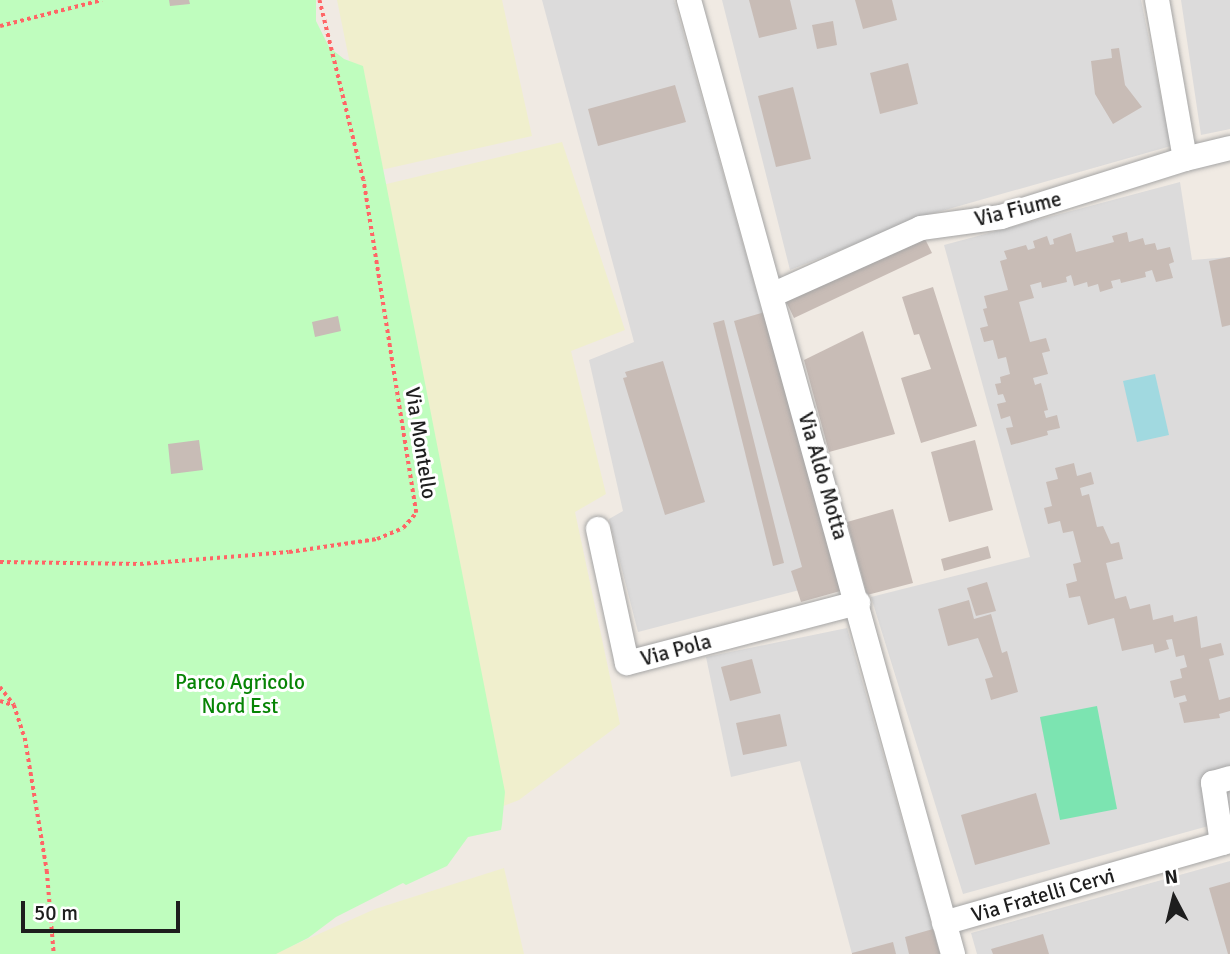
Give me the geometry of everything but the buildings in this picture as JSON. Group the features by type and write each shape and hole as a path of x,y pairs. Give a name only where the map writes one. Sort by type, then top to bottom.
{"street":[{"name":"Via Aldo Motta","path":"689,0 953,954"},
{"path":"1157,0 1185,159"},
{"name":"Via Fiume","path":"772,295 921,228 1001,217 1185,159 1230,148"},
{"name":"Via Pola","path":"598,529 627,663 858,603"},
{"name":"Via Fratelli Cervi","path":"944,923 1226,842 1213,783 1230,778"}],"path":[{"path":"0,26 102,0"},
{"name":"Via Montello","path":"0,562 140,564 289,552 377,538 402,528 416,513 363,180 319,0"},
{"path":"0,687 14,705 25,738 45,858 54,954"},
{"path":"0,701 14,705"}],"shaded area":[{"path":"542,0 674,0 838,580 638,632 609,519 623,511 589,360 634,342"},
{"path":"722,0 1141,0 1171,146 931,214 790,270"},
{"path":"1181,0 1230,0 1230,129 1201,135"},
{"path":"1180,182 1192,260 1230,257 1230,820 963,894 871,597 1030,557 944,245"},
{"path":"847,628 940,954 852,954 800,761 731,777 706,657"},
{"path":"1230,861 1230,954 977,954 971,933"}],"green space":[{"name":"Parco Agricolo Nord Est","path":"0,0 316,0 316,21 329,47 344,59 363,66 505,792 502,824 501,830 468,837 447,866 406,885 403,883 336,917 308,938 276,954 0,954"},
{"path":"337,0 502,0 532,136 372,172"},
{"path":"562,142 625,330 571,351 606,494 575,512 620,724 519,800 384,851 199,954 0,568 374,187"},
{"path":"1097,706 1117,809 1060,820 1040,717"},
{"path":"504,868 524,954 274,954 375,909"}],"water":[{"path":"1155,374 1169,435 1137,442 1123,381"}]}
